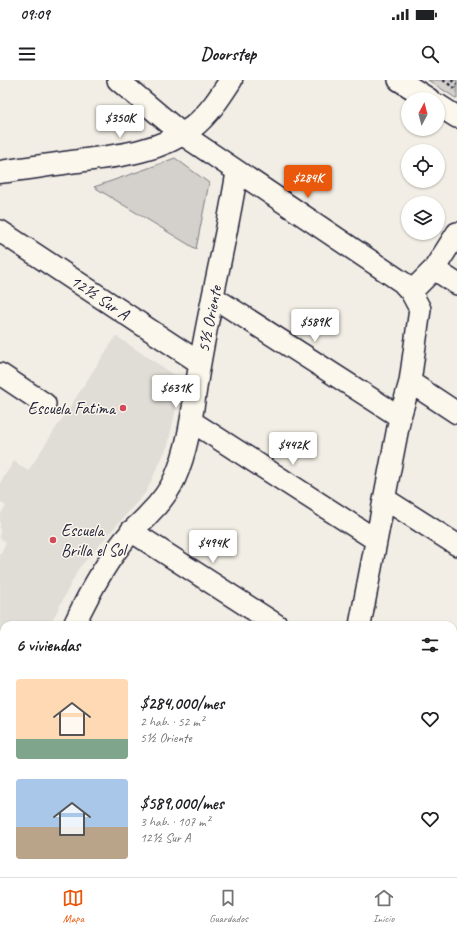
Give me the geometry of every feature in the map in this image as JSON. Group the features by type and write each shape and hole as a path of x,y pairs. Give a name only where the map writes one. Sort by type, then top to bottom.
{"main road":[{"path":"0,172 126,155 154,147 182,134 204,117 232,80"}],"street":[{"path":"118,80 182,134 385,269 402,282 411,292 420,309 410,382 400,417 376,540 362,621"},
{"path":"399,80 418,92"},
{"path":"445,109 457,117"},
{"name":"5½ Oriente","path":"76,621 82,607 108,563 131,531 157,505 174,479 184,452 237,172"},
{"name":"12½ Sur A","path":"0,231 200,363"},
{"path":"411,292 434,269 457,233"},
{"path":"434,269 457,284"},
{"path":"213,297 400,417"},
{"path":"0,374 45,404"},
{"path":"410,382 457,413"},
{"path":"191,421 376,540"},
{"path":"385,499 457,545"},
{"path":"131,531 271,621"}],"path":[{"path":"443,80 457,90"},
{"path":"451,80 457,84"}],"shaded area":[{"path":"428,80 457,80 457,99"},
{"path":"175,158 209,183 196,249 94,187"},
{"path":"116,336 182,380 168,445 146,492 79,568 52,621 0,621 0,555 6,542 0,538 0,515 6,506 0,502 0,483 14,461 28,471"}],"place":[{"name":"Escuela Fatima","path":"123,408"},
{"name":"Escuela Brilla el Sol","path":"53,540"}]}
